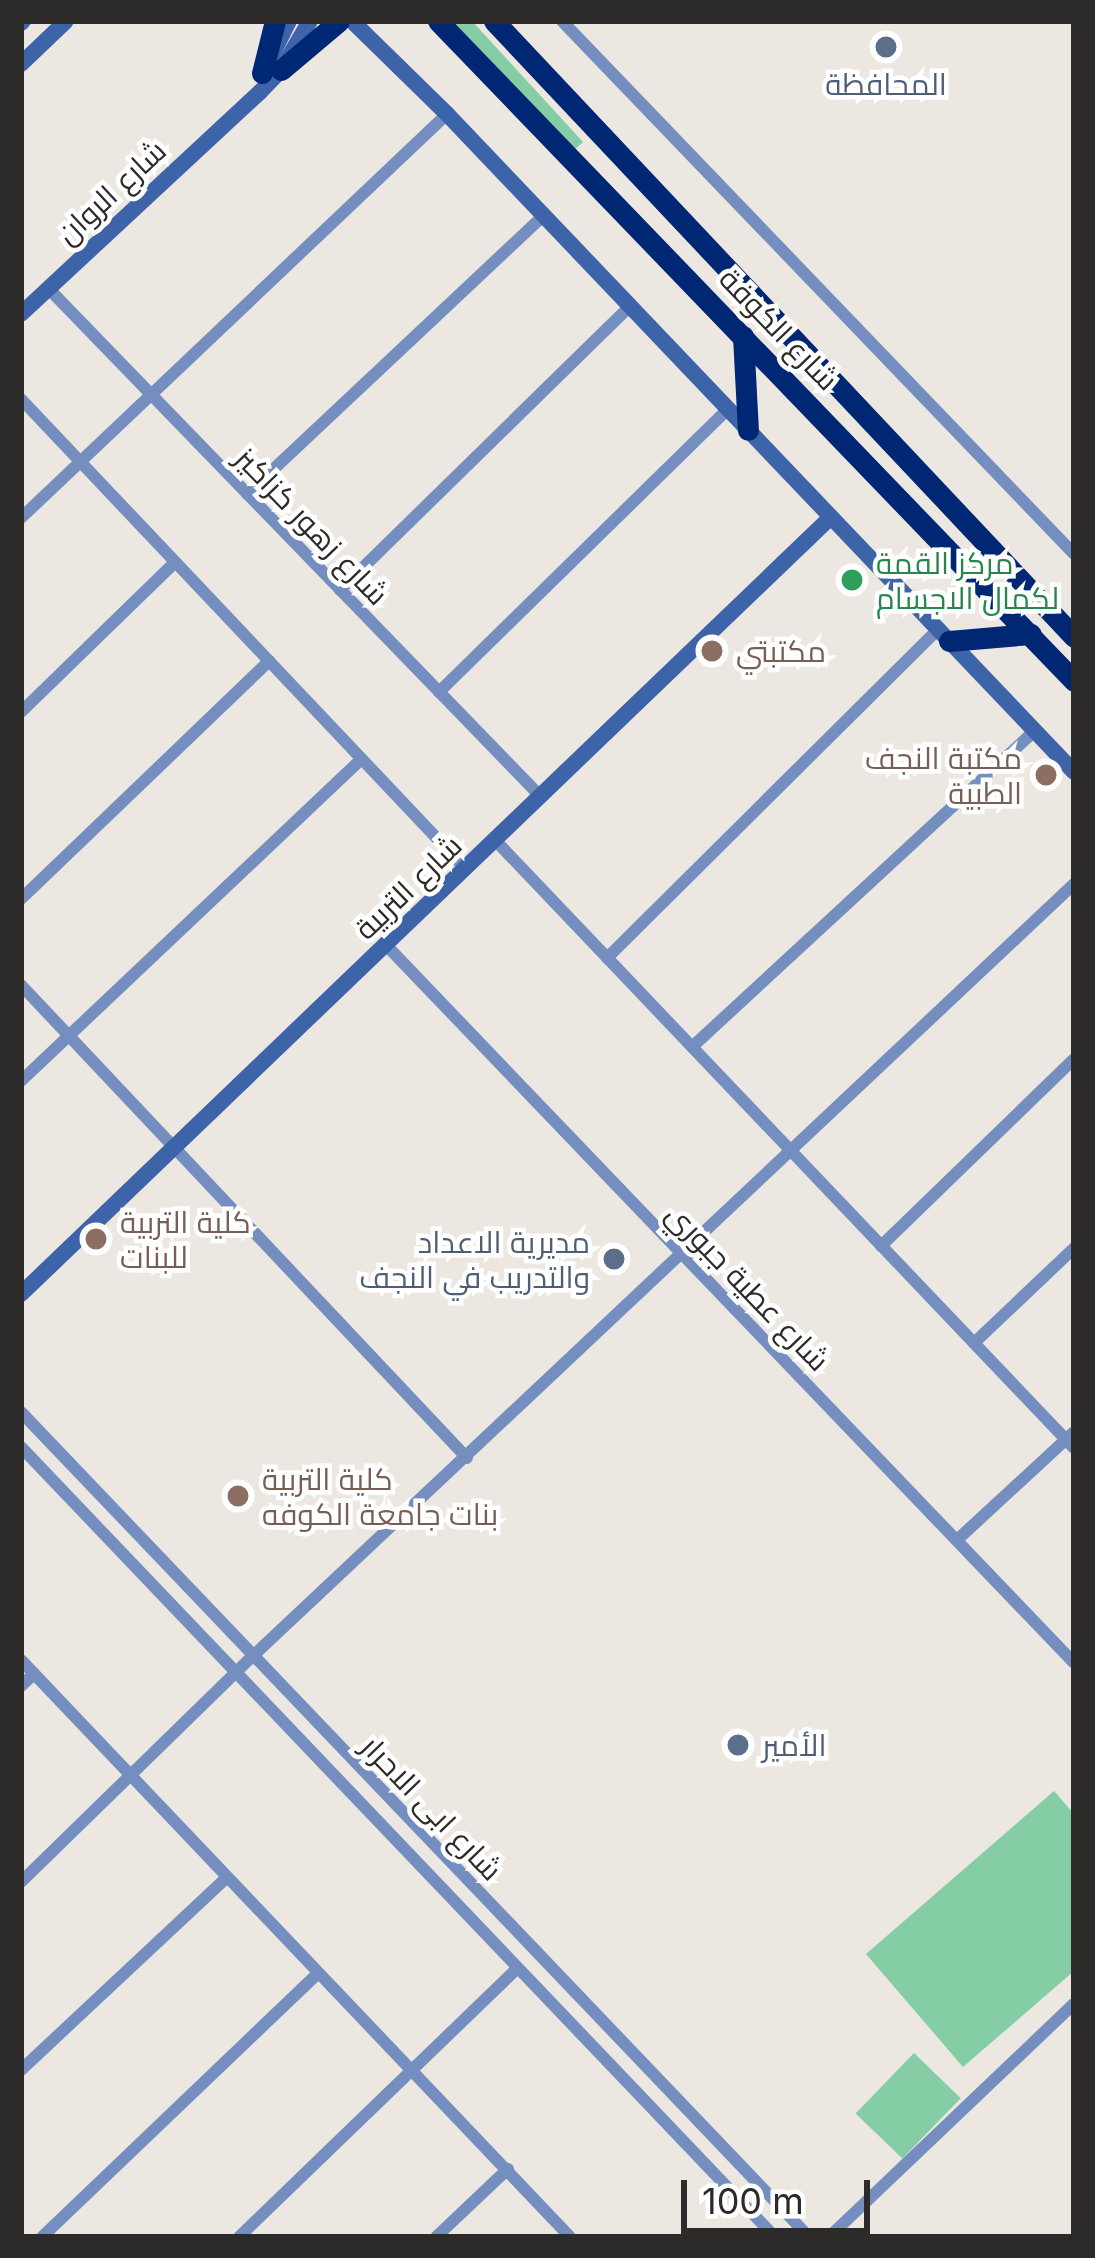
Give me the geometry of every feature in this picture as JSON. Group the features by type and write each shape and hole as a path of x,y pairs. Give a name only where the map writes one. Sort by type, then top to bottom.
{"highway":[{"path":"272,71 275,21"},
{"path":"272,71 339,21"},
{"name":"شارع الكوفة","path":"438,21 1074,681"},
{"name":"شارع الكوفة","path":"494,21 1074,637"},
{"path":"743,336 748,430"},
{"path":"944,635 1031,634"}],"street":[{"path":"21,64 67,21"},
{"name":"شارع الروان","path":"272,71 289,21"},
{"name":"شارع الروان","path":"21,314 238,110 310,21"},
{"path":"352,21 447,114 1074,772"},
{"path":"562,21 1074,554"},
{"path":"21,518 447,114"},
{"path":"247,494 544,215"},
{"name":"شارع زهور كزاكيز","path":"48,288 541,797"},
{"path":"340,590 630,306"},
{"path":"21,399 466,869"},
{"path":"439,692 728,409"},
{"name":"شارع التربية","path":"21,1294 831,517"},
{"path":"21,712 175,562"},
{"path":"607,958 944,635"},
{"path":"21,899 269,661"},
{"path":"692,1047 1035,731"},
{"path":"21,1081 361,759"},
{"path":"495,841 1071,1440 957,1540"},
{"path":"21,1882 133,1778 254,1655 1074,884"},
{"name":"شارع عطية جبوري","path":"386,945 1074,1663"},
{"path":"21,986 467,1458"},
{"path":"881,1246 1074,1059"},
{"path":"974,1343 1074,1248"},
{"name":"شارع ابی الاحرار","path":"21,1412 808,2237"},
{"name":"شارع ابی الاحرار","path":"21,1447 776,2237"},
{"path":"21,1660 570,2237"},
{"path":"21,1686 34,1674"},
{"path":"21,2069 227,1877"},
{"path":"239,2237 517,1969"},
{"path":"42,2237 318,1973"},
{"path":"829,2237 1074,2004"},
{"path":"436,2237 508,2169"}],"green space":[{"path":"437,21 472,21 583,142 574,150"},
{"path":"1054,1791 1074,1814 1074,1971 963,2067 866,1954"},
{"path":"914,2053 961,2098 902,2159 856,2113"}],"place":[{"name":"المحافظة","path":"886,47"},
{"name":"مركز القمة لكمال الاجسام","path":"852,580"},
{"name":"مكتبتي","path":"712,651"},
{"name":"مكتبة النجف الطبية","path":"1046,775"},
{"name":"كلية التربية للبنات","path":"96,1239"},
{"name":"مديرية الاعداد والتدريب في النجف","path":"614,1259"},
{"name":"كلية التربية بنات جامعة الكوفه","path":"238,1496"},
{"name":"الأمير","path":"738,1745"}]}
